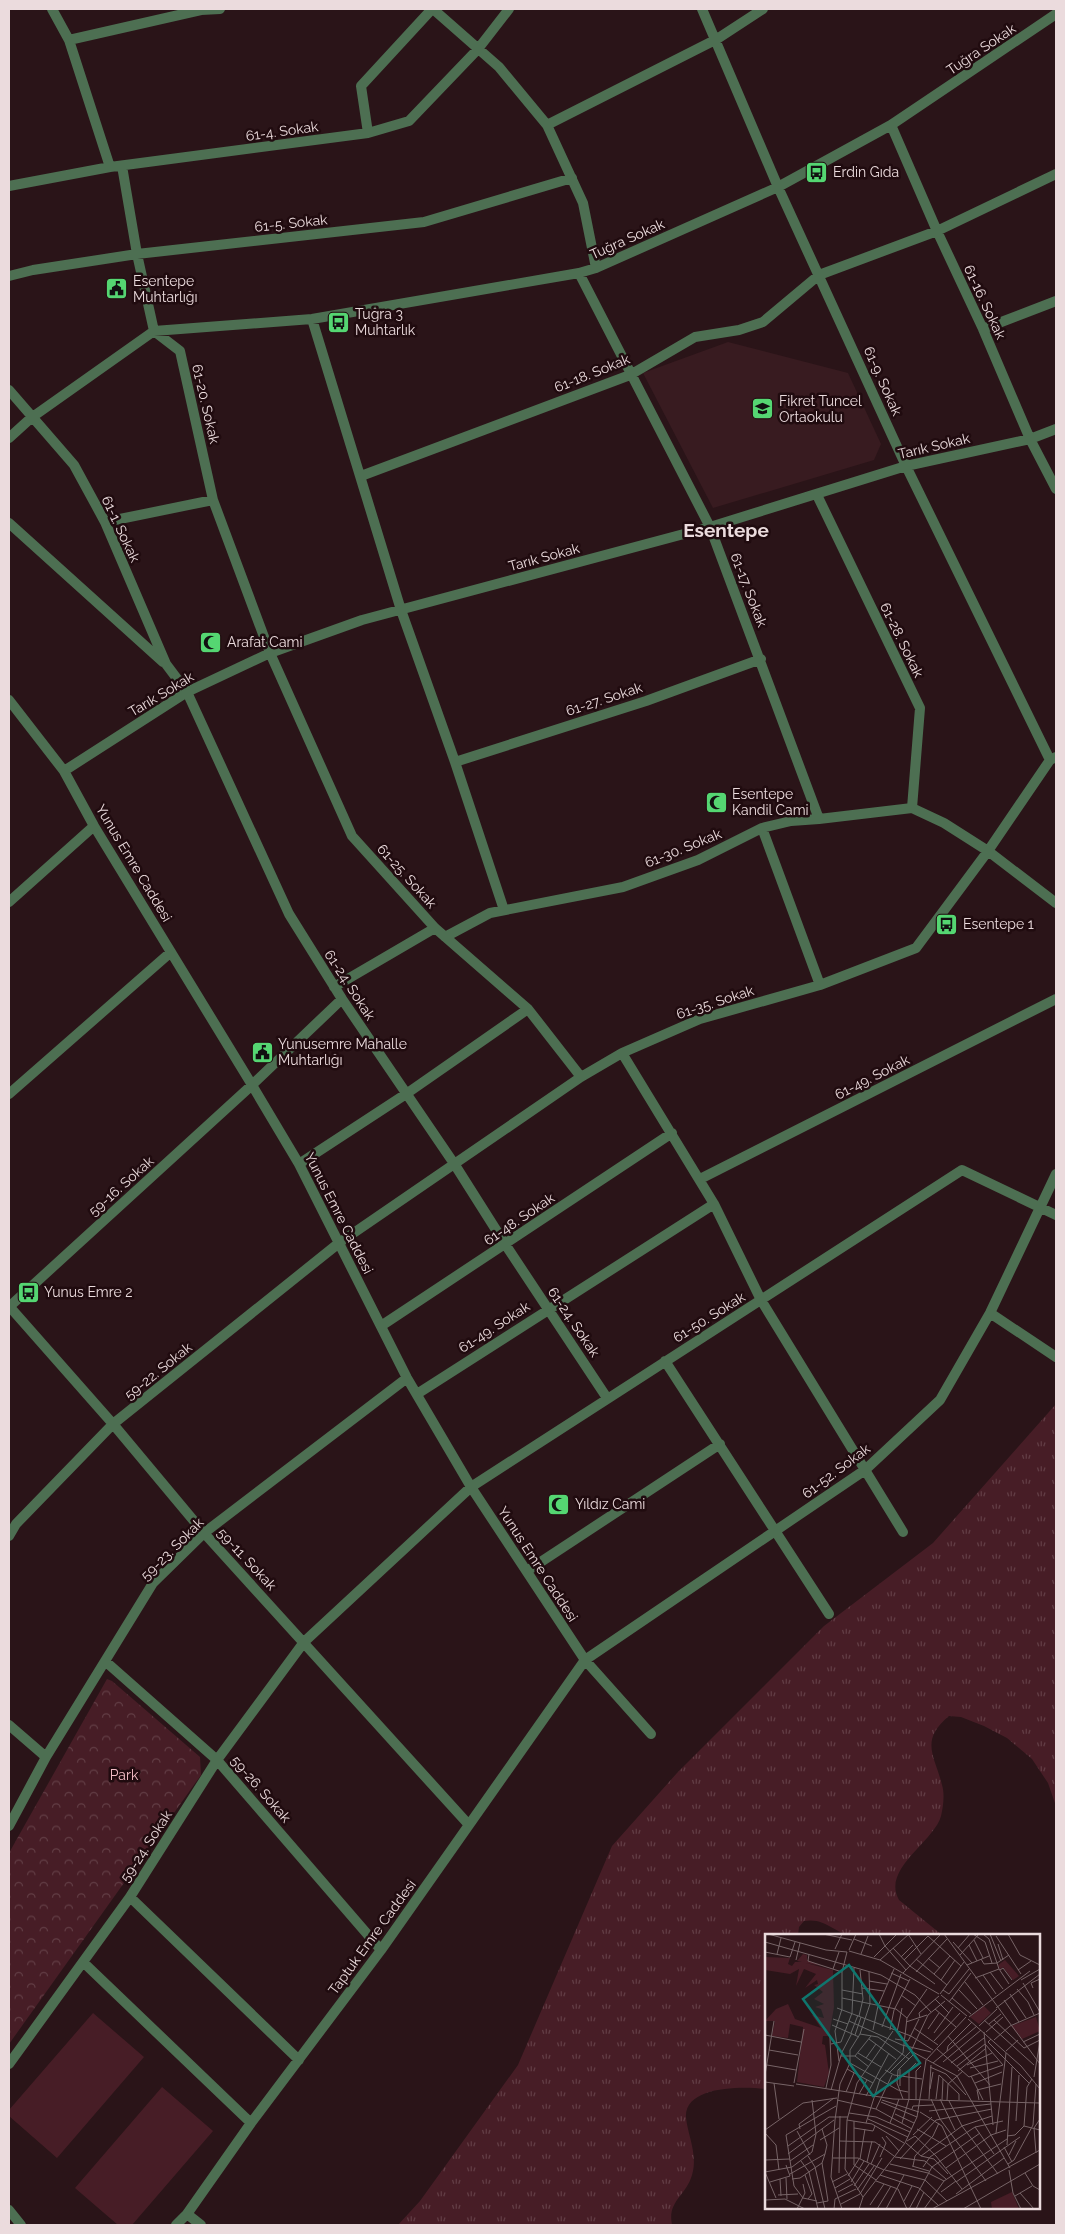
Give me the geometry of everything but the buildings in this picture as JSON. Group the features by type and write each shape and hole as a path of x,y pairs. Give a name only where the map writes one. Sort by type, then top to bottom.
{"street":[{"path":"52,9 69,40 110,167"},
{"path":"69,40 201,10 220,9"},
{"path":"368,133 362,86 433,9 499,67 547,125 583,203 596,268"},
{"name":"61-4. Sokak","path":"9,186 110,167 368,133 408,121 478,49 509,9"},
{"name":"61-9. Sokak","path":"702,9 778,187 906,466 1053,759"},
{"path":"547,125 716,39 763,9"},
{"name":"Tuğra Sokak","path":"154,331 312,319 579,273 596,268 778,187 891,126 1056,14"},
{"name":"61-16. Sokak","path":"891,126 937,231 983,328 1030,439 1056,489"},
{"path":"9,438 31,418 154,331 137,254 122,166"},
{"name":"61-18. Sokak","path":"361,476 630,375 694,337 738,330 763,322 819,275 937,231 1056,174"},
{"name":"61-5. Sokak","path":"9,276 33,270 137,254 424,222 572,178"},
{"name":"61-17. Sokak","path":"579,273 710,527 761,659 819,819"},
{"path":"983,328 1056,301"},
{"path":"312,319 401,610 455,762 504,910"},
{"name":"61-20. Sokak","path":"154,331 180,351 213,500 270,653"},
{"name":"61-1. Sokak","path":"9,390 31,418 74,465 105,522 166,664 187,692"},
{"name":"Tarık Sokak","path":"64,771 187,692 270,653 362,620 710,527 906,466 1030,439 1056,429"},
{"name":"61-28. Sokak","path":"817,495 920,708 912,808"},
{"path":"105,522 213,500"},
{"path":"9,523 166,664"},
{"name":"61-25. Sokak","path":"270,653 352,836 435,928 528,1009 581,1077"},
{"name":"61-27. Sokak","path":"455,762 646,701 761,659"},
{"name":"61-24. Sokak","path":"187,692 289,914 334,987 455,1164 505,1244 607,1398"},
{"name":"Yunus Emre Caddesi","path":"10,704 64,771 94,826 252,1085 298,1164 407,1378 471,1487 585,1660 651,1734"},
{"name":"61-35. Sokak","path":"339,1243 581,1077 622,1053 700,1019 820,985 916,948 1053,759"},
{"path":"912,808 944,822 988,851 1056,903"},
{"name":"61-30. Sokak","path":"445,937 490,913 622,887 698,860 762,828 791,821 912,808"},
{"path":"9,902 94,826"},
{"path":"762,828 820,985"},
{"path":"334,987 435,928"},
{"path":"9,1094 171,952"},
{"path":"252,1085 342,999"},
{"name":"61-49. Sokak","path":"700,1179 1056,999"},
{"path":"298,1164 406,1094 528,1009"},
{"path":"622,1053 700,1179 761,1300 903,1532"},
{"name":"59-16. Sokak","path":"9,1307 252,1085"},
{"name":"61-48. Sokak","path":"381,1326 672,1133"},
{"name":"61-50. Sokak","path":"471,1487 962,1170 1040,1206"},
{"name":"61-52. Sokak","path":"585,1660 865,1470 940,1400 990,1313 1056,1174"},
{"name":"61-49. Sokak","path":"417,1394 548,1308 714,1204"},
{"path":"1040,1206 1056,1215"},
{"name":"59-22. Sokak","path":"9,1536 12,1520 114,1424 339,1243"},
{"name":"59-11. Sokak","path":"9,1307 114,1424 204,1533 469,1826"},
{"path":"990,1313 1056,1357"},
{"path":"665,1361 777,1531 829,1614"},
{"name":"59-23. Sokak","path":"9,1826 46,1758 153,1584 204,1533 407,1378"},
{"path":"526,1572 720,1444"},
{"path":"304,1642 471,1487"},
{"name":"59-24. Sokak","path":"9,2064 130,1897 218,1760 304,1642"},
{"name":"Taptuk Emre Caddesi","path":"176,2225 187,2214 251,2123 381,1950 585,1660"},
{"name":"59-26. Sokak","path":"106,1661 218,1760 381,1950"},
{"path":"9,1724 46,1758"},
{"path":"130,1897 299,2060"},
{"path":"83,1962 251,2123"},
{"path":"9,2210 21,2225"},
{"path":"187,2214 201,2225"}],"shaded area":[{"name":"Fikret Tuncel Ortaokulu","path":"728,342 848,373 881,444 874,460 713,508 643,373"}],"green space":[{"path":"1056,1404 1056,1806 1048,1783 1032,1759 1007,1738 961,1717 949,1716 940,1725 934,1733 932,1749 943,1789 941,1816 929,1836 903,1867 897,1877 895,1889 899,1900 941,1934 845,1934 824,1923 812,1920 804,1921 799,1927 798,1934 765,1934 765,2089 731,2088 717,2090 694,2099 688,2107 686,2118 694,2168 686,2188 672,2210 672,2225 398,2225 420,2201 518,2065 612,1846 677,1773 824,1626 933,1543"},
{"name":"Park","path":"107,1679 112,1681 200,1757 201,1775 9,2044 9,1853"},
{"path":"93,2013 144,2057 57,2158 9,2116 9,2110"},
{"path":"162,2087 213,2131 132,2225 118,2225 75,2188"}],"place":[{"name":"Erdin Gıda","path":"817,172"},
{"name":"Esentepe Muhtarlığı","path":"117,289"},
{"name":"Tuğra 3 Muhtarlık","path":"339,322"},
{"name":"Fikret Tuncel Ortaokulu","path":"763,409"},
{"name":"Arafat Cami","path":"211,642"},
{"name":"Esentepe Kandil Cami","path":"716,802"},
{"name":"Esentepe 1","path":"947,924"},
{"name":"Yunusemre Mahalle Muhtarlığı","path":"262,1052"},
{"name":"Yunus Emre 2","path":"28,1292"},
{"name":"Yıldız Cami","path":"559,1504"}],"district":[{"name":"Esentepe","path":"726,530"}]}
